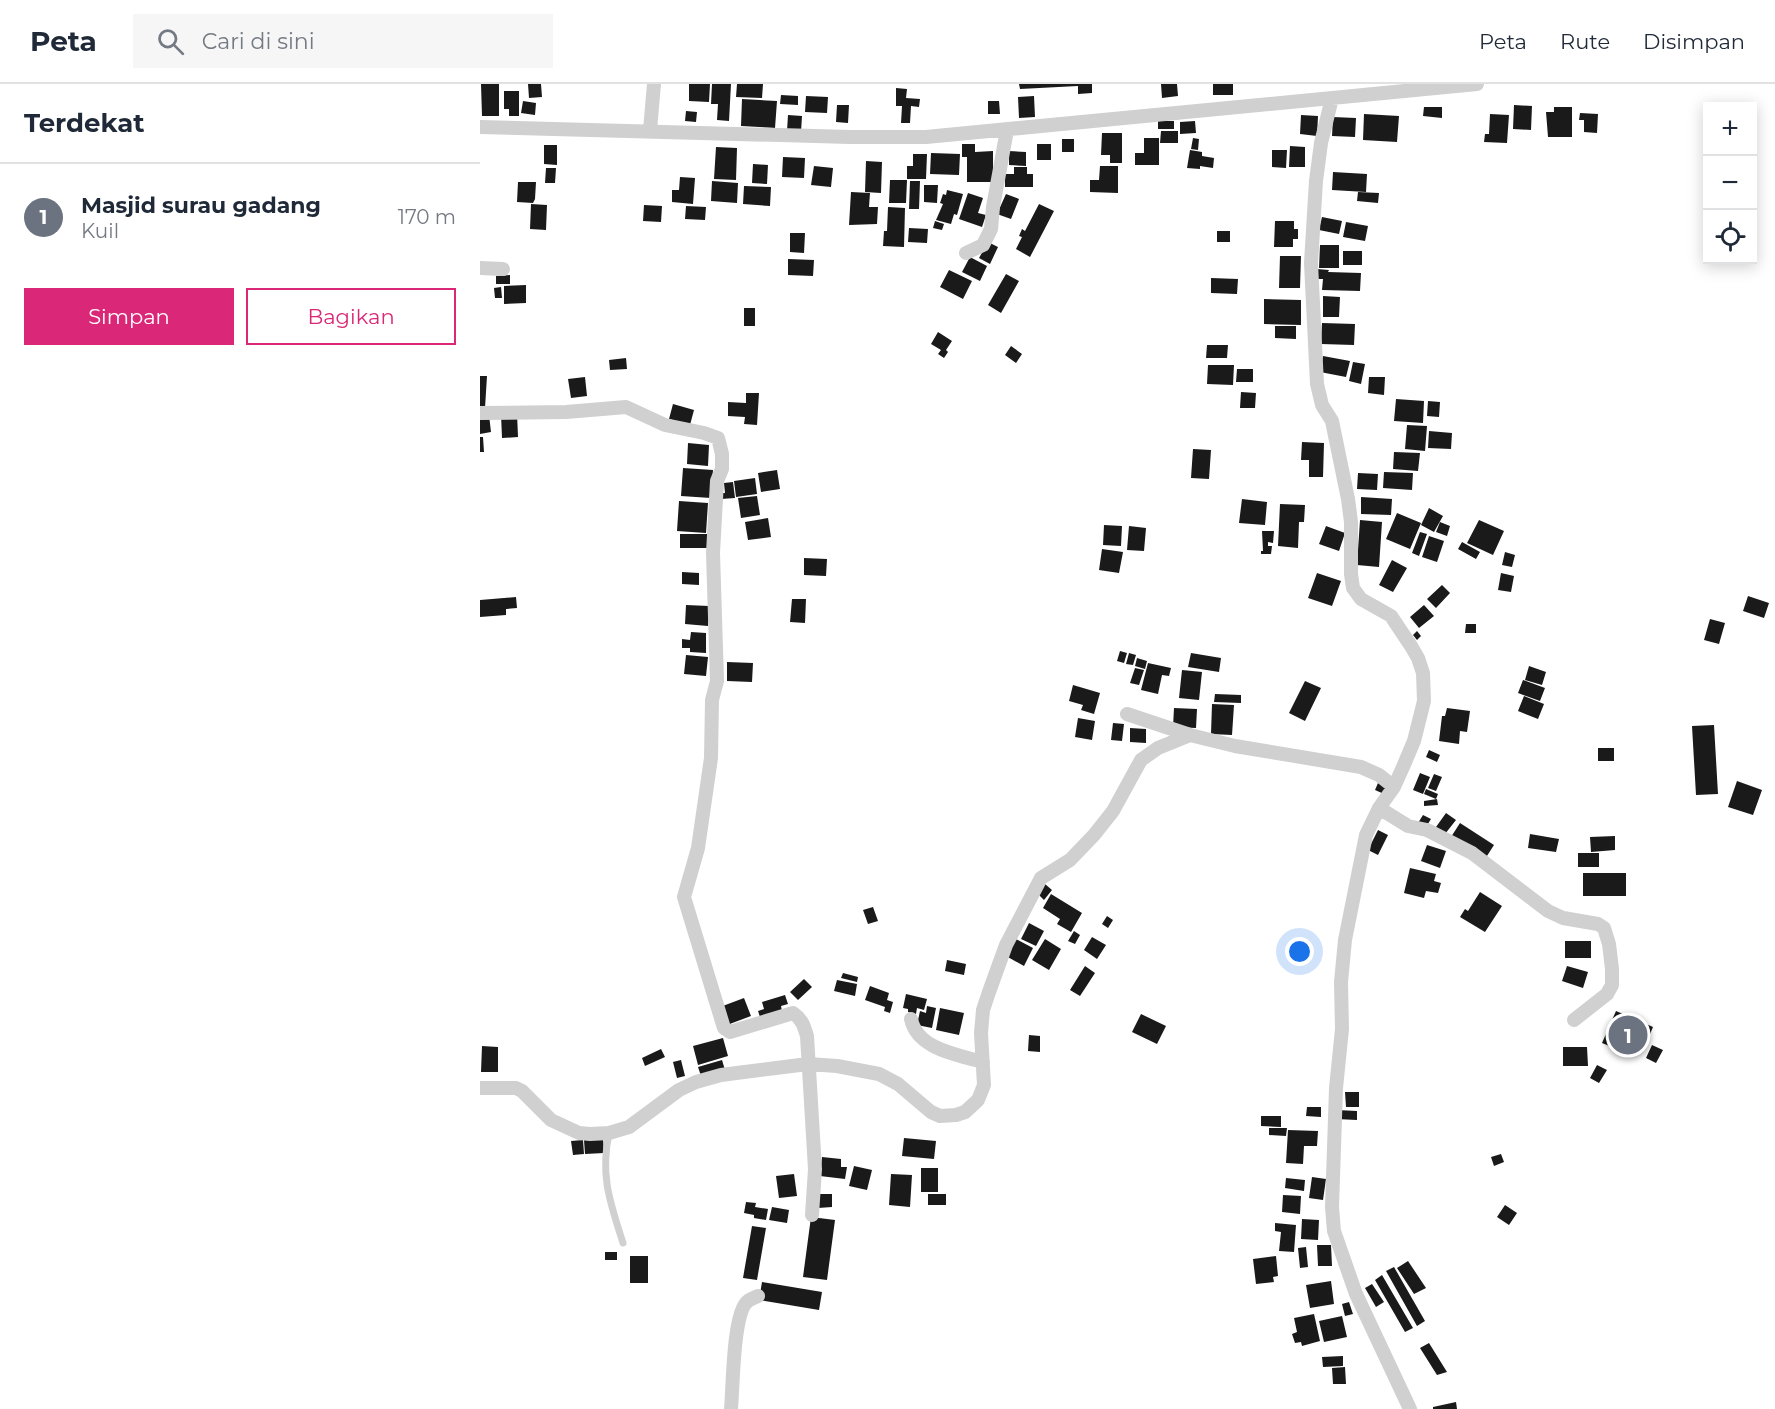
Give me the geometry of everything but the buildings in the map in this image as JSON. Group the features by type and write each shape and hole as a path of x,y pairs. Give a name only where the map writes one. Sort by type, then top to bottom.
{"street":[{"path":"651,130 654,84"},
{"path":"480,127 903,137 955,136 1065,123 1332,98 1369,89 1477,84"},
{"path":"1332,98 1321,143 1311,262 1315,364 1322,405 1332,421 1352,522 1353,588 1361,599 1391,616 1418,658 1423,673 1424,701 1414,741 1394,787 1379,808 1366,835 1343,955 1342,1029 1336,1088 1332,1207 1334,1231 1356,1294 1410,1409"},
{"path":"966,253 982,244 991,229 1007,130"},
{"path":"480,268 503,269"},
{"path":"480,413 566,412 626,407 665,425 718,438 722,454 722,469 717,481 713,553 717,681 712,700 711,758 698,848 684,897 724,1028 730,1032 793,1013 799,1017 807,1036 815,1169 812,1215"},
{"path":"1127,714 1190,735 1235,746 1361,767 1379,775 1394,787"},
{"path":"480,1088 516,1088 526,1093 551,1120 562,1126 579,1133 609,1133 629,1127 679,1090 696,1082 721,1075 808,1064 837,1066 879,1074 898,1084 931,1113 946,1117 965,1112 978,1100 984,1085 982,1021 989,992 1006,945 1041,878 1070,860 1094,836 1118,802 1141,760 1158,748 1190,735"},
{"path":"1379,808 1408,826 1427,830 1472,853 1555,915 1598,924 1604,928 1608,935 1612,969 1611,988 1574,1020"},
{"path":"911,1019 919,1036 941,1050 983,1062"},
{"path":"731,1409 735,1347 742,1309 746,1303 759,1296"}],"lane":[{"path":"609,1133 604,1159 608,1196 623,1243"}],"place":[{"name":"Masjid surau gadang","path":"1628,1035"}]}
